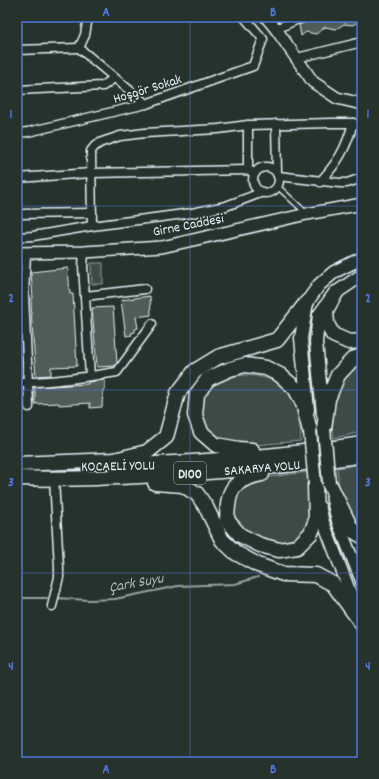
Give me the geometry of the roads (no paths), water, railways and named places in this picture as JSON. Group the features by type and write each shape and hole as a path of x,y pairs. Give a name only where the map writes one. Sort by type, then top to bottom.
{"highway":[{"path":"336,293 326,310 327,324 333,335 349,342 362,341"},
{"path":"17,465 114,460 146,452 166,437 178,393 195,371 218,357 278,340 307,302"},
{"path":"324,429 328,399 338,375 353,359 362,356"},
{"path":"302,452 239,449 216,445 201,432 195,415 197,394 208,379 230,369 245,365 266,368 280,375 295,388 303,403 310,431"},
{"path":"329,449 362,435"},
{"name":"KOCAELİ YOLU","path":"17,465 108,467 171,464 302,452 362,444"},
{"name":"SAKARYA YOLU","path":"17,478 93,479 207,472 319,462 362,455"},
{"path":"314,484 316,520 311,533 297,547 279,550 260,545 240,535 227,520 228,502 233,487 247,477 319,462 362,460"},
{"path":"93,479 183,485 197,494 206,507 222,540 236,553 258,565 283,574 316,575 333,584 362,624"},
{"path":"329,483 352,530 362,536"}],"main road":[{"path":"314,484 301,338 307,302 319,285 334,272 362,258"},
{"path":"329,483 316,342 319,315 336,293 362,275"}],"street":[{"path":"79,48 85,35 88,17"},
{"name":"Hoşgör Sokak","path":"17,134 146,104 253,66 263,39 244,17"},
{"path":"266,17 313,82 337,98 362,104"},
{"path":"276,29 306,17"},
{"path":"297,58 362,42"},
{"path":"17,50 79,48 146,104"},
{"path":"17,90 103,86 114,78"},
{"path":"320,182 335,166 348,143 353,123"},
{"path":"92,226 91,151 95,146 102,142 120,136 218,129 248,125 353,123 362,126"},
{"path":"17,237 192,214 226,206 263,192 271,191 277,186 276,124"},
{"path":"248,125 254,184 256,188 263,192"},
{"path":"17,178 92,173 252,171 265,167 272,168 277,175 320,182 347,183 362,178"},
{"name":"Girne Caddesi","path":"22,254 162,247 307,214 362,204"},
{"path":"17,214 92,212"},
{"path":"84,252 90,376"},
{"path":"22,254 21,294 26,336 29,407"},
{"path":"85,296 145,289"},
{"path":"17,382 90,376 117,372 152,324"},
{"path":"17,336 26,336"},
{"path":"52,606 59,577 54,479"},
{"path":"329,483 338,523 362,582"},
{"path":"314,484 323,521 362,624"}],"lane":[{"path":"277,186 307,214"}],"waterway":[{"name":"Çark Suyu","path":"56,598 89,600 115,599 178,586 235,584 258,577"},
{"name":"Çark Suyu","path":"17,598 52,598"}]}
